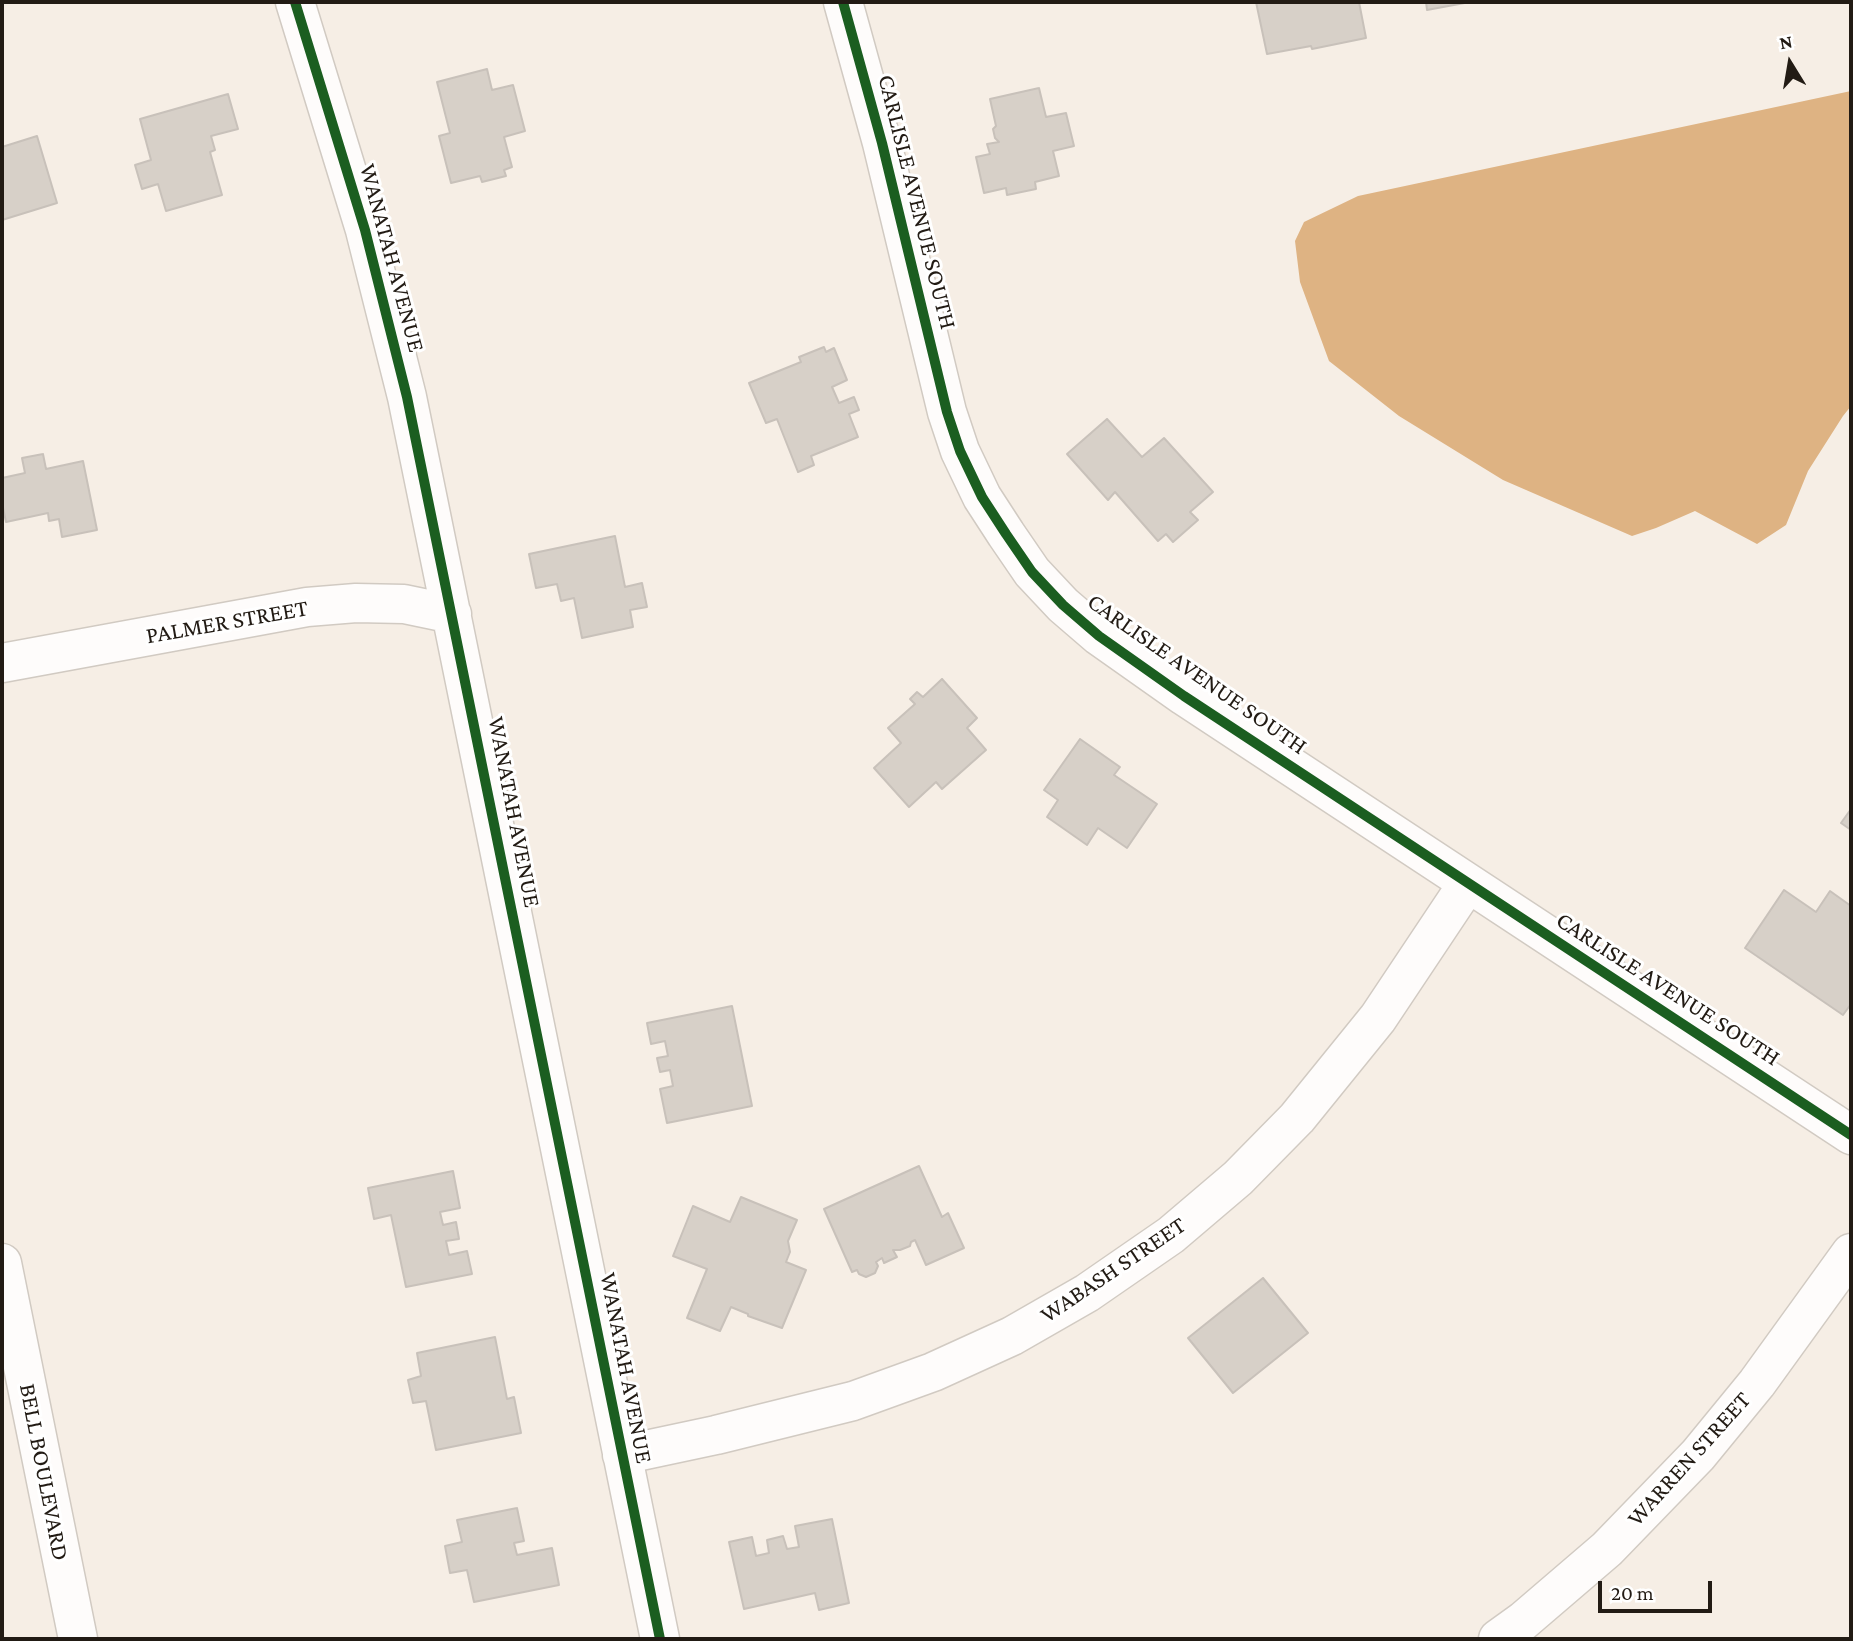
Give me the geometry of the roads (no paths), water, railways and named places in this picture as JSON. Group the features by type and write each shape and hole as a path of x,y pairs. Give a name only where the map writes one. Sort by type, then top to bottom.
{"street":[{"name":"WANATAH AVENUE","path":"295,2 365,230 407,397 660,1639"},
{"name":"CARLISLE AVENUE SOUTH","path":"843,2 882,142 947,412 960,451 976,485 1032,572 1063,605 1099,636 1184,696 1851,1135"},
{"name":"PALMER STREET","path":"2,663 307,607 356,603 404,604 452,614"},
{"name":"WABASH STREET","path":"622,1455 716,1436 853,1401 933,1372 1001,1341 1087,1293 1171,1234 1238,1178 1297,1118 1378,1018 1468,883"},
{"name":"WARREN STREET","path":"1498,1639 1607,1549 1698,1454 1757,1383 1851,1253"},
{"name":"BELL BOULEVARD","path":"2,1263 78,1639"}]}
